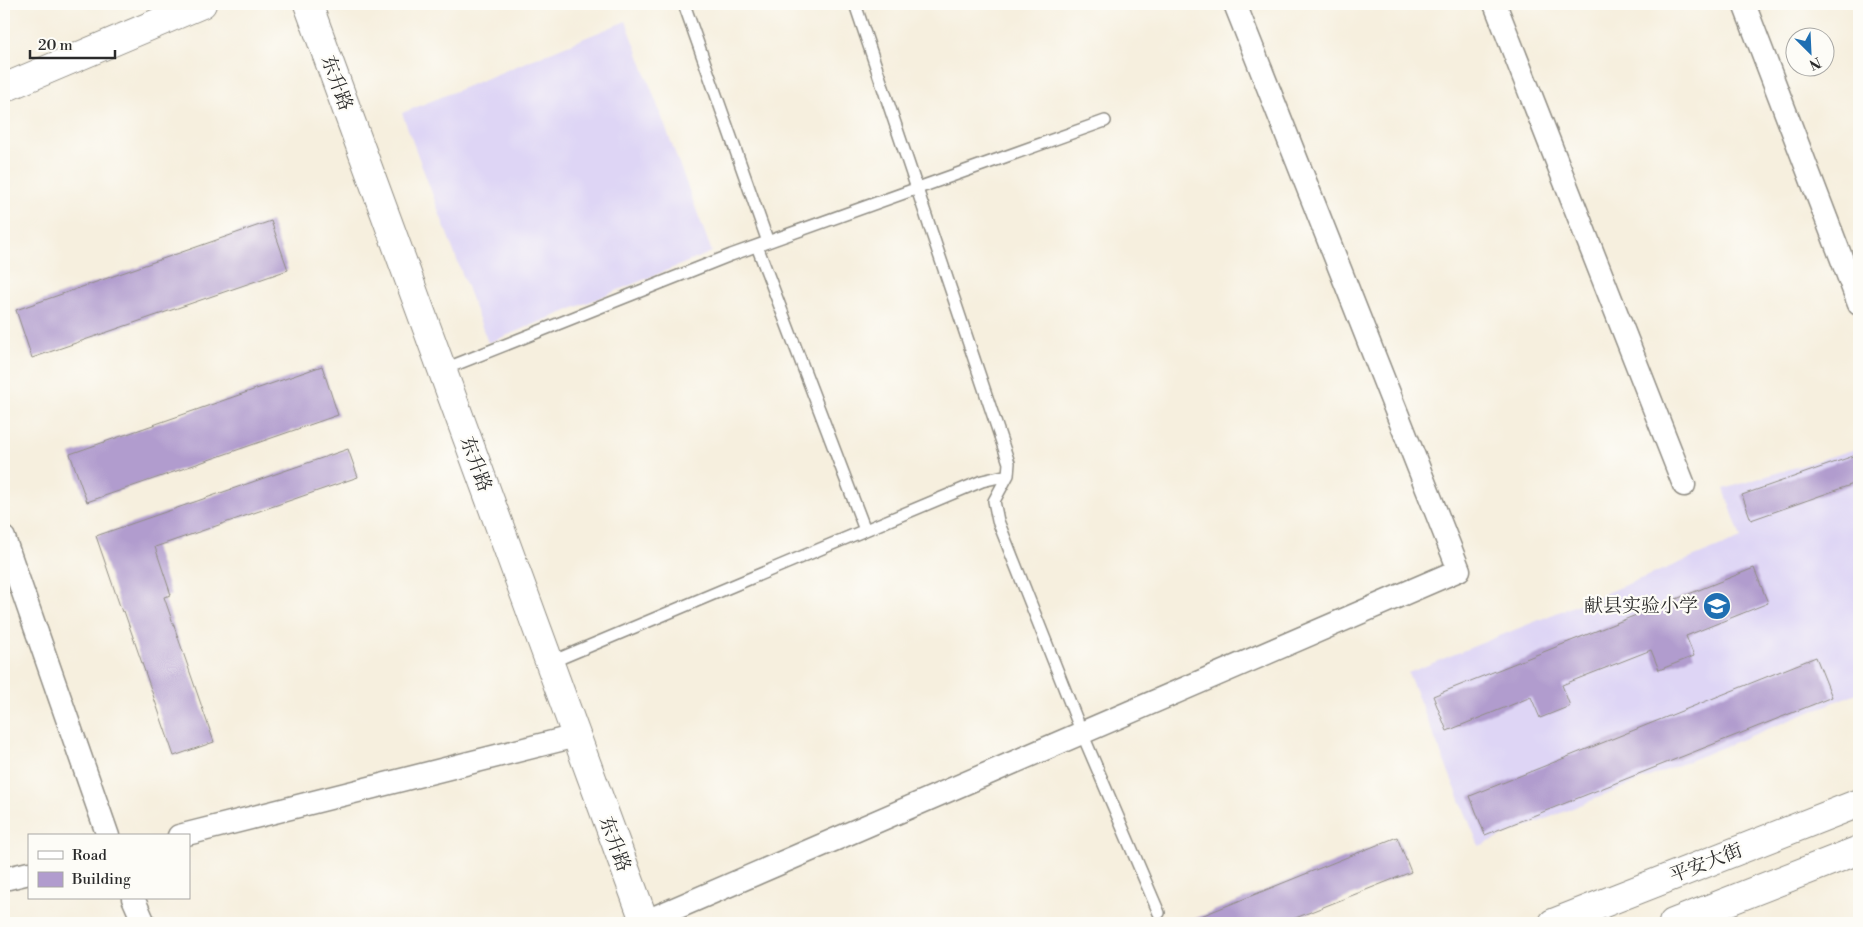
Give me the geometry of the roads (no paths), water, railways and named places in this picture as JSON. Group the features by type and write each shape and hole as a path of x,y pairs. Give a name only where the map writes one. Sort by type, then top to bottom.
{"main road":[{"path":"4,88 202,4"},
{"name":"东升路","path":"308,4 644,922"},
{"name":"平安大街","path":"1553,923 1859,803"},
{"path":"1673,923 1859,850"}],"street":[{"path":"644,922 1459,570 1235,4"},
{"path":"1495,4 1684,485"},
{"path":"1744,4 1859,304"},
{"path":"4,538 107,834"},
{"path":"187,834 576,736"},
{"path":"4,879 28,873"},
{"path":"134,900 144,923"}],"lane":[{"path":"684,4 768,242"},
{"path":"855,4 1009,463 1008,475 994,501 998,521 1082,733 1159,913"},
{"path":"442,370 757,246 1105,121"},
{"path":"757,246 865,530"},
{"path":"549,663 982,481 1008,475"}],"place":[{"name":"献县实验小学","path":"1717,606"}]}
